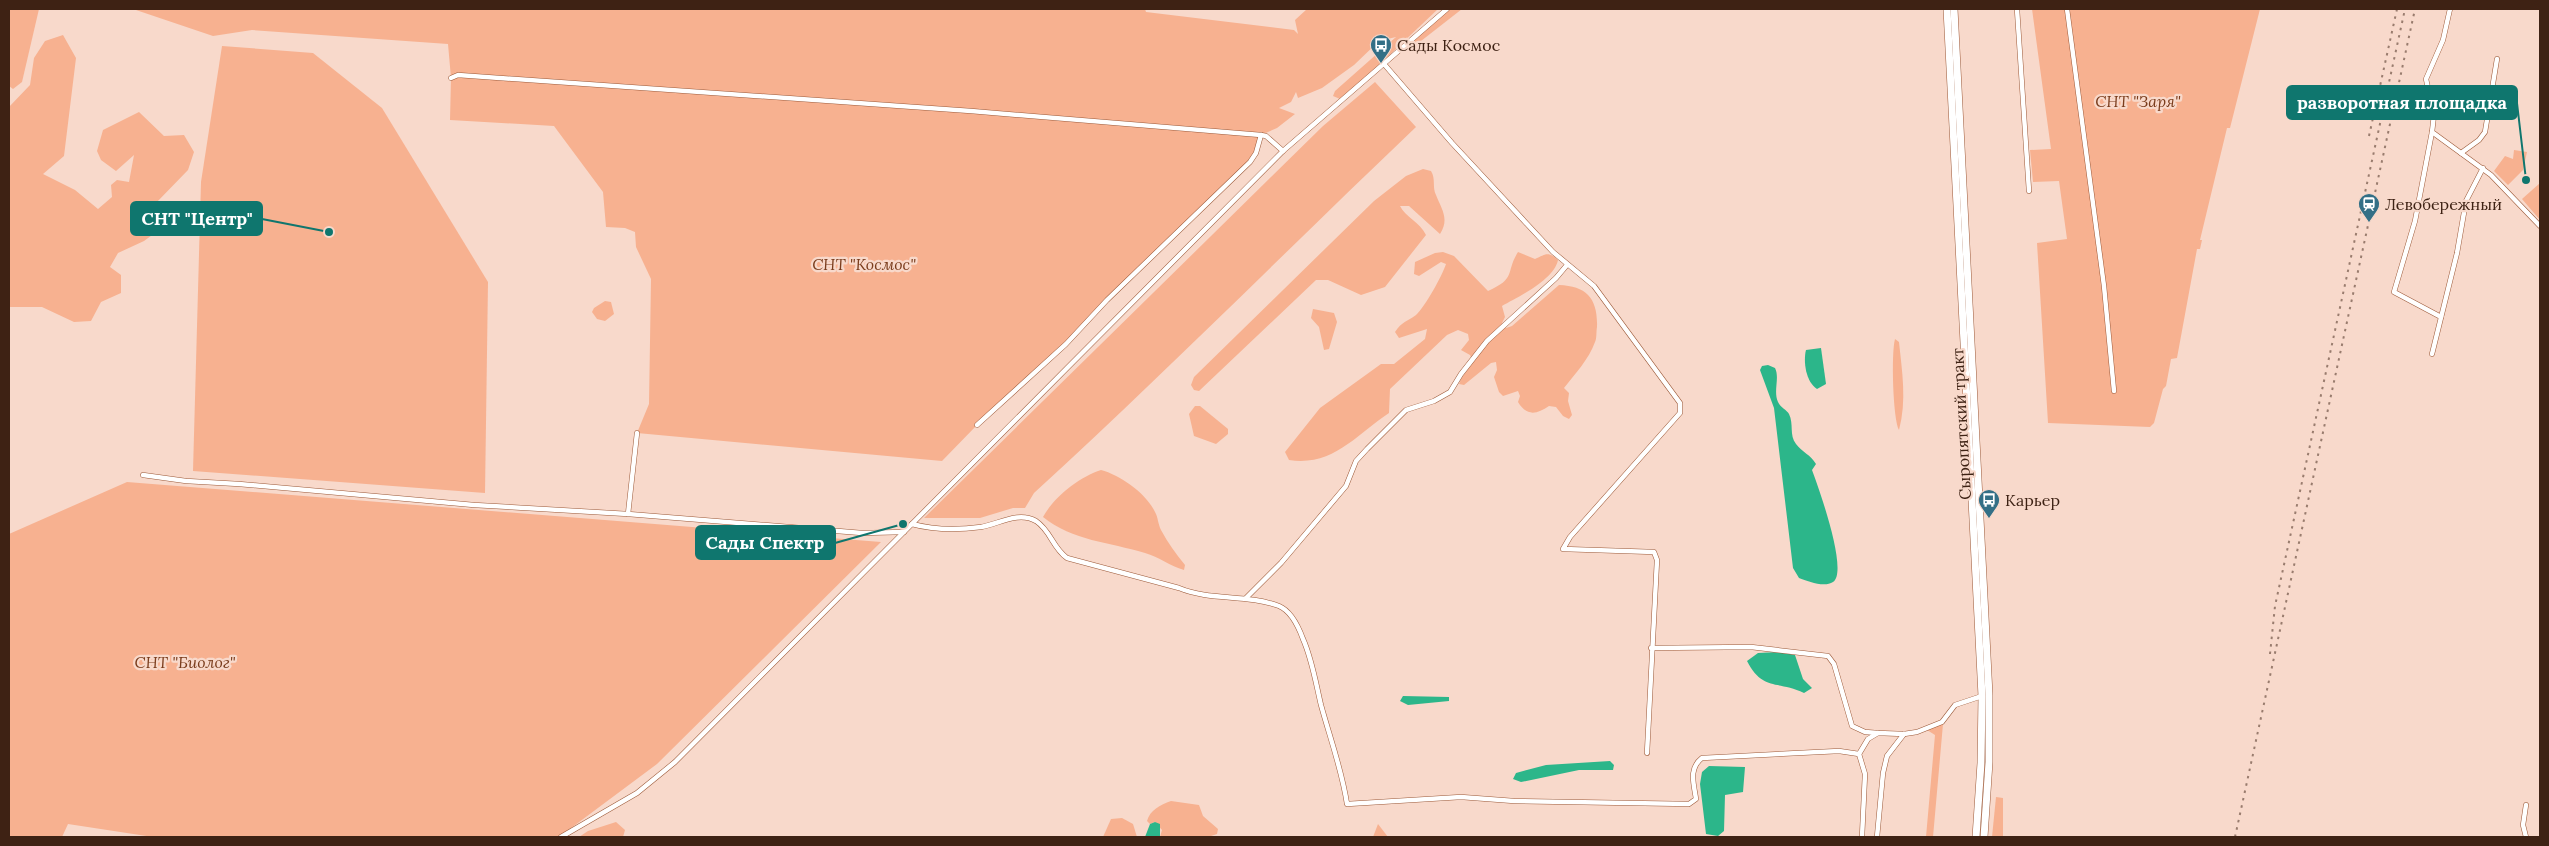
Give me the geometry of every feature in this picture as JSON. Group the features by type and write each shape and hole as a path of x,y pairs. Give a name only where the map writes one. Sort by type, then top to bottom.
{"main road":[{"name":"Сыропятский тракт","path":"1947,9 1982,696 1981,763 1976,837"},
{"name":"Сыропятский тракт","path":"1954,9 1989,695 1989,762 1984,837"}],"street":[{"path":"561,837 637,793 675,762 1283,152 1447,9"},
{"path":"2017,9 2029,191"},
{"path":"2067,9 2104,286 2114,391"},
{"path":"2441,317 2394,292 2415,221 2432,132 2434,115 2426,79 2443,40 2450,9"},
{"path":"2461,154 2479,140 2484,132 2497,59"},
{"path":"1384,64 1452,143 1567,265 1594,286 1681,407 1680,413 1570,538 1564,549 1654,552 1657,560 1647,753"},
{"path":"451,78 458,74 1261,135 1266,136 1283,152"},
{"path":"2432,132 2483,168 2508,189 2540,226"},
{"path":"977,425 1066,344 1107,300 1250,162 1256,153 1261,135"},
{"path":"2432,354 2457,253 2466,200 2483,168"},
{"path":"1246,598 1281,563 1346,486 1356,461 1367,449 1406,410 1434,401 1450,392 1461,374 1487,341 1556,278 1567,265"},
{"path":"628,514 637,433"},
{"path":"143,475 186,481 474,505 628,514 862,533 904,532"},
{"path":"912,524 934,528 982,527 1015,517 1026,517 1042,526 1057,550 1068,558 1088,566 1179,588 1194,594 1246,598 1281,607 1288,612 1298,627 1304,641 1330,735 1343,773 1348,804 1461,797 1514,801 1688,804 1696,799 1692,775 1696,763 1702,758 1839,751 1859,754"},
{"path":"1651,648 1750,647 1828,656 1834,664 1852,726 1865,732 1904,734 1917,732 1942,722 1955,705 1982,696"},
{"path":"1862,837 1865,774 1859,754 1868,739 1878,733"},
{"path":"1877,837 1883,773 1887,756 1904,734"},
{"path":"2526,805 2523,825 2526,837"}],"green space":[{"path":"9,9 39,9 22,82 13,89 9,86"},
{"name":"СНТ \"Космос\"","path":"133,9 1145,9 1146,12 1294,30 1298,34 1295,20 1307,9 1438,9 1340,99 1333,96 1335,91 1396,37 1379,41 1354,65 1322,88 1298,98 1296,92 1291,102 1279,108 1295,114 1277,128 1261,135 1250,162 1107,300 1066,344 977,425 942,461 637,433 649,404 651,279 636,247 635,232 625,228 606,227 603,192 554,126 450,120 451,78 448,44 252,30 213,36"},
{"path":"1448,9 1462,9 1412,48 1403,49"},
{"name":"СНТ \"Заря\"","path":"2032,9 2260,9 2230,128 2227,128 2200,240 2202,240 2200,249 2197,249 2177,358 2171,359 2166,386 2163,389 2154,423 2150,427 2048,423 2037,243 2067,239 2059,181 2033,182 2030,150 2051,149"},
{"path":"63,35 76,58 64,156 43,174 75,190 98,209 112,197 111,185 117,180 129,182 134,155 116,171 101,160 97,151 103,130 139,112 164,136 184,135 194,152 188,170 155,204 163,227 144,241 118,253 110,267 121,275 121,293 101,302 91,321 74,322 42,307 10,307 9,310 9,107 30,85 34,58 45,41"},
{"path":"222,46 313,53 382,108 488,282 485,493 193,471 201,182"},
{"path":"1375,82 1416,127 1034,493 1025,508 1013,508 980,518 924,518 1323,126"},
{"path":"2514,150 2527,152 2523,170 2508,185 2494,171 2505,156 2513,159"},
{"path":"1423,169 1431,171 1435,192 1444,214 1443,229 1440,234 1409,206 1400,206 1426,235 1385,287 1361,295 1328,280 1316,280 1199,391 1194,390 1191,385 1194,377 1374,201 1406,176"},
{"path":"2540,183 2540,220 2522,199"},
{"path":"1443,252 1454,256 1488,291 1507,278 1518,252 1535,259 1549,254 1558,260 1550,274 1543,281 1502,306 1505,317 1502,323 1506,328 1512,326 1559,285 1577,288 1589,296 1593,302 1597,317 1596,339 1585,360 1564,388 1569,393 1568,401 1572,415 1569,419 1563,416 1556,407 1549,406 1540,411 1529,412 1521,407 1518,402 1520,396 1518,391 1503,396 1499,392 1494,377 1497,370 1496,362 1491,363 1464,385 1459,384 1473,362 1470,355 1461,350 1469,340 1468,334 1458,330 1447,335 1390,389 1389,413 1332,454 1319,459 1305,461 1289,460 1285,452 1320,408 1381,364 1394,364 1425,339 1427,329 1399,338 1395,332 1402,324 1420,311 1433,291 1446,264 1441,262 1419,276 1414,274 1415,262 1435,253"},
{"path":"605,301 611,302 614,314 605,321 597,319 592,312 594,308"},
{"path":"1313,309 1334,313 1337,322 1329,349 1324,350 1319,327 1311,318"},
{"path":"1895,339 1899,342 1903,386 1903,408 1899,430 1895,414 1893,386"},
{"path":"1195,406 1200,406 1228,429 1228,434 1216,444 1194,436 1189,414"},
{"path":"1101,470 1124,480 1151,505 1160,528 1185,565 1184,570 1145,553 1079,536 1043,517 1060,495 1084,477"},
{"name":"СНТ \"Биолог\"","path":"127,482 881,542 657,764 559,837 153,837 68,824 62,837 9,837 9,534"},
{"path":"1943,724 1933,837 1926,837 1935,735 1927,730"},
{"path":"1996,797 2003,798 2003,837 1992,837"},
{"path":"1171,801 1199,805 1203,816 1218,829 1217,834 1208,837 1160,837 1162,830 1155,822 1150,824 1147,821 1150,814 1156,808"},
{"path":"1122,818 1133,824 1137,837 1103,837 1111,819"},
{"path":"616,822 625,830 623,837 579,837 588,831"},
{"path":"1378,824 1388,837 1373,837"}],"shaded area":[{"path":"1821,348 1826,384 1817,389 1808,377 1805,355 1806,350"},
{"path":"1768,365 1775,368 1777,398 1779,404 1789,414 1794,441 1816,464 1812,470 1831,528 1837,563 1837,575 1833,582 1829,584 1816,583 1799,578 1793,568 1774,408 1760,370 1762,366"},
{"path":"1779,652 1795,655 1803,679 1812,688 1804,693 1772,684 1759,677 1747,661 1758,653"},
{"path":"1403,696 1449,697 1449,701 1408,705 1400,701"},
{"path":"1610,761 1614,765 1613,770 1579,770 1521,782 1513,779 1516,773 1546,765"},
{"path":"1709,766 1745,767 1743,792 1725,795 1724,831 1718,836 1706,834 1700,784 1702,772"},
{"path":"1155,822 1160,824 1160,837 1145,837 1150,824"}],"railway":[{"path":"2369,136 2397,9"},
{"path":"2270,654 2275,606 2405,9"},
{"path":"2235,837 2415,9"}],"place":[{"name":"Сады Космос","path":"1381,64"},
{"name":"разворотная площадка","path":"2526,180"},
{"name":"Левобережный","path":"2369,223"},
{"name":"СНТ \"Центр\"","path":"329,232"},
{"name":"Карьер","path":"1989,519"},
{"name":"Сады Спектр","path":"903,524"}]}
